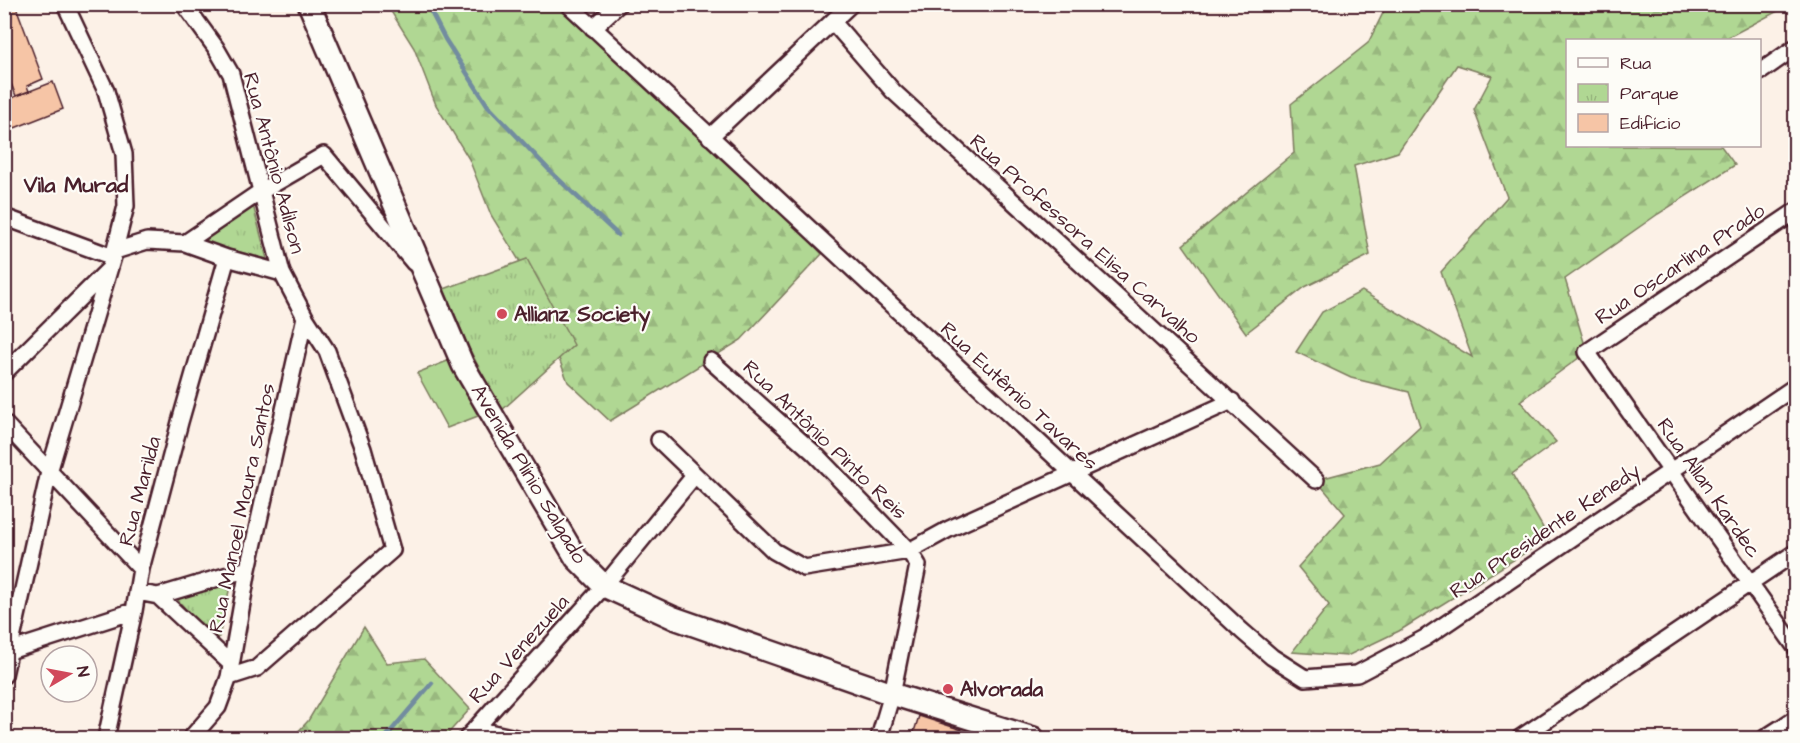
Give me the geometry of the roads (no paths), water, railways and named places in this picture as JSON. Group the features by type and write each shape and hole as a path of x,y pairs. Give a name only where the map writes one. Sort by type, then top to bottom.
{"street":[{"path":"4,675 49,472 126,206 124,154 106,91 64,4"},
{"name":"Rua Antônio Adilson","path":"184,4 216,48 231,74 282,273 305,317 327,351 363,449 392,550 256,668 230,670"},
{"name":"Avenida Plínio Salgado","path":"309,4 464,365 576,558 604,586 674,618 1011,736 1033,738"},
{"name":"Rua Eutêmio Tavares","path":"568,4 1073,475 1272,657 1305,678"},
{"path":"593,28 619,4"},
{"path":"710,137 852,4"},
{"name":"Rua Professora Elisa Carvalho","path":"833,22 893,91 1316,480"},
{"path":"1761,71 1796,46"},
{"path":"185,243 260,192 324,155 429,281"},
{"name":"Rua Oscarlina Prado","path":"1587,352 1796,211"},
{"path":"4,217 112,259"},
{"path":"120,230 147,241 185,243 227,258 282,273"},
{"path":"4,373 112,259 147,241"},
{"name":"Rua Marilda","path":"106,738 141,569 227,258"},
{"name":"Rua Manoel Moura Santos","path":"191,738 218,707 230,670 248,569 305,317"},
{"name":"Rua Allan Kardec","path":"1587,352 1796,648"},
{"name":"Rua Antônio Pinto Reis","path":"711,361 814,453 909,551"},
{"name":"Rua Presidente Kenedy","path":"1305,678 1358,674 1425,638 1796,386"},
{"path":"659,440 774,551 804,568 909,551 949,529 1073,475 1232,401"},
{"path":"4,423 141,569"},
{"name":"Rua Venezuela","path":"471,734 604,586 694,476"},
{"path":"879,738 892,694 918,565 909,551"},
{"path":"1520,738 1796,552"},
{"path":"137,592 158,596 248,569"},
{"path":"158,596 230,670"},
{"path":"8,651 134,611"},
{"path":"1766,738 1796,718"},
{"path":"471,734 516,738"}],"waterway":[{"path":"427,4 445,39 488,106 554,175 618,235"},
{"path":"385,738 432,683"}],"place":[{"name":"Allianz Society","path":"502,314"},
{"name":"Alvorada","path":"948,689"}],"district":[{"name":"Vila Murad","path":"76,185"}]}
